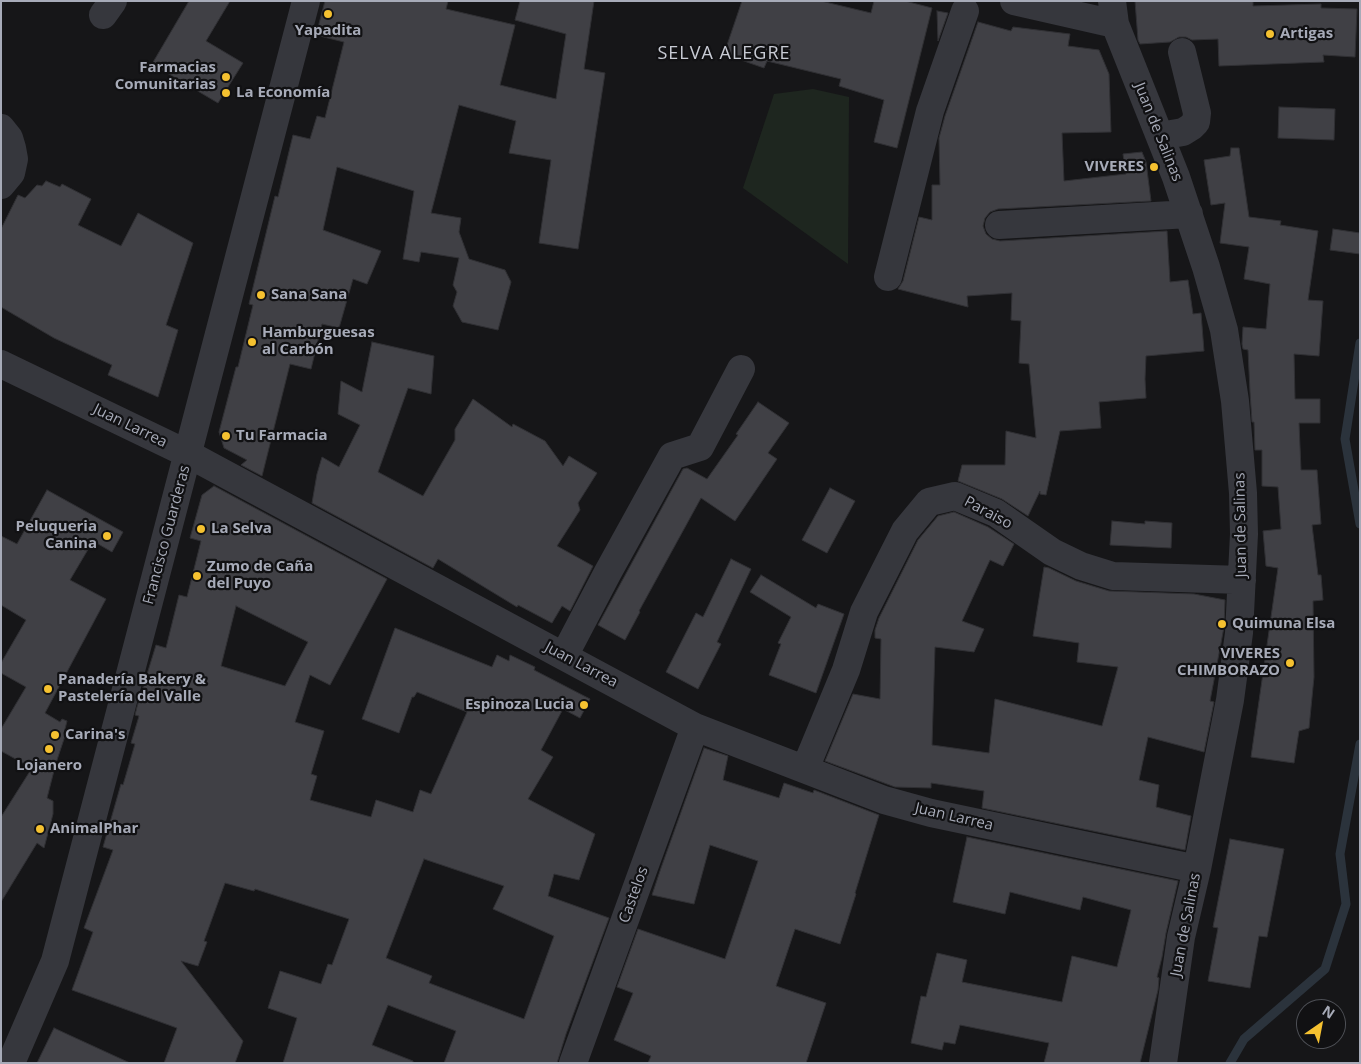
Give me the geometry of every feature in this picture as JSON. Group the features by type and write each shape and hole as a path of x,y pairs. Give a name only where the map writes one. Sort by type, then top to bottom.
{"street":[{"name":"Francisco Guarderas","path":"11,1063 55,961 306,1"},
{"path":"1014,1 1113,13"},
{"path":"888,277 930,111 965,11"},
{"name":"Juan de Salinas","path":"1113,13 1189,214 1224,330 1235,401 1243,493 1244,534 1239,633 1230,700 1197,869 1181,937 1163,1063"},
{"path":"1160,136 1183,132 1196,122 1197,113 1182,52"},
{"path":"1,128 9,138 14,159 11,173 1,185"},
{"path":"999,225 1189,214"},
{"name":"Juan Larrea","path":"1,364 188,454 695,727 884,800 931,812 1197,869"},
{"path":"564,656 672,456 700,447 741,369"},
{"name":"Paraiso","path":"805,769 846,670 864,612 905,531 929,502 955,496 996,513 1052,552 1080,566 1113,576 1242,580"},
{"name":"Castelos","path":"573,1063 695,727"}],"shaded area":[{"path":"813,89 849,97 848,264 743,188 774,94"}],"building":[{"path":"189,1 230,1 206,41 243,63 218,103 152,64"},
{"path":"325,1 448,1 446,9 515,25 500,85 556,99 566,34 515,20 520,1 594,1 584,69 605,73 578,249 539,243 551,160 509,153 516,121 459,105 431,213 461,218 459,232 469,259 505,270 511,282 498,330 462,322 453,306 457,292 453,285 459,258 421,252 419,262 403,259 414,191 337,167 323,230 381,251 367,284 353,279 339,328 322,324 311,369 290,364 262,476 241,465 247,460 224,448 219,432 236,367 238,367 253,305 249,304 275,196 278,197 293,135 310,139 317,116 325,118 344,42 316,35"},
{"path":"742,1 821,1 871,13 874,1 905,1 932,8 897,148 874,142 884,100 839,86 841,79 767,61 764,68 724,54"},
{"path":"1135,1 1253,1 1253,6 1321,4 1321,8 1357,9 1355,57 1323,55 1324,62 1219,66 1218,39 1192,40 1186,37 1179,37 1170,42 1140,44 1138,40"},
{"path":"937,11 948,13 938,41"},
{"path":"978,22 1011,31 1013,27 1070,34 1068,46 1099,50 1109,74 1111,132 1062,133 1064,181 1126,174 1123,154 1142,152 1146,162 1151,201 998,209 990,212 985,218 983,226 986,234 992,239 1000,241 1167,231 1170,282 1188,280 1193,314 1201,313 1204,351 1146,356 1146,398 1099,402 1101,428 1060,431 1046,495 1040,494 1040,491 1028,516 1002,499 958,481 962,465 1005,465 1006,431 1036,438 1029,364 1019,363 1021,321 1011,320 1012,293 967,296 968,307 898,289 903,281 919,217 932,220 932,185 940,185 939,138"},
{"path":"1279,107 1335,109 1334,140 1278,138"},
{"path":"1231,148 1239,148 1249,217 1281,221 1280,225 1318,231 1308,300 1323,301 1319,356 1294,354 1295,399 1320,399 1320,423 1299,423 1301,470 1317,470 1321,524 1312,525 1318,575 1321,575 1323,600 1313,601 1314,677 1309,728 1299,731 1294,763 1251,757 1278,568 1266,566 1263,531 1281,529 1278,487 1262,486 1262,450 1255,450 1248,350 1243,349 1242,344 1243,327 1266,329 1270,284 1244,279 1249,247 1220,243 1225,203 1211,205 1204,160 1230,156"},
{"path":"46,181 60,187 62,184 91,199 78,225 121,246 138,213 193,243 166,325 178,330 158,397 108,375 112,365 54,338 1,307 1,229 18,195 25,198 37,185 42,186"},
{"path":"1333,229 1360,233 1360,254 1330,250"},
{"path":"372,342 434,356 431,394 408,388 378,472 423,496 455,440 455,429 473,399 512,427 513,424 545,441 563,466 569,456 597,473 578,503 580,510 557,546 593,566 570,611 562,606 552,623 518,605 517,607 438,559 433,568 312,503 322,457 339,467 360,425 338,414 341,381 362,392"},
{"path":"758,402 789,423 768,453 777,459 735,521 701,498 625,640 598,625 683,469 687,468 707,479 738,435 736,434"},
{"path":"214,486 387,579 330,685 310,675 295,722 324,731 311,774 317,776 310,800 371,817 376,800 413,812 420,790 431,794 467,712 417,692 412,697 399,733 362,719 395,628 492,667 497,655 509,661 510,655 535,667 534,670 590,699 580,718 563,709 541,750 553,757 528,799 595,834 579,880 554,874 548,896 609,918 557,1063 444,1063 456,1031 388,1005 372,1045 413,1061 413,1063 283,1063 297,1018 268,1008 280,971 321,984 328,964 332,965 349,919 255,889 254,891 225,883 204,941 207,942 198,966 181,961 243,1041 235,1063 164,1063 177,1028 72,990 93,932 84,928 113,850 103,847 121,784 123,785 135,744 131,743 139,716 135,715 137,707 156,645 166,648 179,595 187,597 201,541 190,538 202,495","holes":["236,606 308,642 285,686 221,666","424,859 504,886 493,909 554,936 524,1019 429,983 432,976 386,958"]},
{"path":"830,488 855,501 827,553 802,540"},
{"path":"47,490 123,532 112,552 93,541 70,580 106,599 45,713 60,722 62,719 67,721 65,736 47,798 53,801 53,814 44,848 37,843 1,902 1,817 32,768 1,751 1,729 26,687 1,673 1,663 26,620 1,605 1,536 17,544"},
{"path":"954,512 988,527 1014,544 1003,566 990,560 962,621 984,629 974,652 935,647 932,745 989,753 995,699 1102,726 1118,667 1077,662 1079,643 1033,636 1044,567 1076,581 1109,591 1194,594 1225,600 1224,627 1210,701 1214,702 1204,752 1148,737 1139,780 1159,785 1156,807 1191,816 1185,850 982,808 984,791 931,783 931,788 895,787 825,761 853,694 880,699 881,639 875,638 875,630 879,618 918,540 938,516"},
{"path":"1112,521 1145,524 1145,521 1172,523 1171,548 1110,545"},
{"path":"731,559 751,569 717,642 721,644 698,689 666,672 696,613 703,617"},
{"path":"761,575 816,608 818,604 844,614 816,693 769,675 781,644 778,643 791,617 750,592"},
{"path":"704,748 728,756 723,780 779,798 784,783 813,793 814,790 879,815 840,944 795,929 776,986 826,1003 806,1063 648,1063 651,1056 614,1040 633,993 617,987 638,929 725,959 758,861 710,845 694,904 652,895"},
{"path":"967,837 1178,881 1157,977 1159,978 1158,990 1140,1063 1044,1063 1049,1043 960,1025 955,1044 944,1042 942,1050 911,1043 921,996 926,997 937,953 967,960 962,982 1062,1002 1072,956 1117,967 1131,910 1083,897 1080,910 1010,892 1005,914 953,902"},
{"path":"1230,839 1284,849 1267,937 1259,936 1250,988 1208,981 1218,928 1213,927"},
{"path":"54,1028 69,1035 130,1063 37,1063"}],"waterway":[{"path":"1360,343 1345,439 1360,524"},
{"path":"1230,1063 1244,1039 1325,969 1346,904 1340,854 1360,744"}],"place":[{"name":"Yapadita","path":"328,14"},
{"name":"Artigas","path":"1270,34"},
{"name":"Farmacias Comunitarias","path":"226,77"},
{"name":"La Economía","path":"226,93"},
{"name":"VIVERES","path":"1154,167"},
{"name":"Sana Sana","path":"261,295"},
{"name":"Hamburguesas al Carbón","path":"252,342"},
{"name":"Tu Farmacia","path":"226,436"},
{"name":"La Selva","path":"201,529"},
{"name":"Peluqueria Canina","path":"107,536"},
{"name":"Zumo de Caña del Puyo","path":"197,576"},
{"name":"Quimuna Elsa","path":"1222,624"},
{"name":"VIVERES CHIMBORAZO","path":"1290,663"},
{"name":"Panadería Bakery & Pastelería del Valle","path":"48,689"},
{"name":"Espinoza Lucia","path":"584,705"},
{"name":"Carina's","path":"55,735"},
{"name":"Lojanero","path":"49,749"},
{"name":"AnimalPhar","path":"40,829"}],"district":[{"name":"SELVA ALEGRE","path":"724,54"}]}
